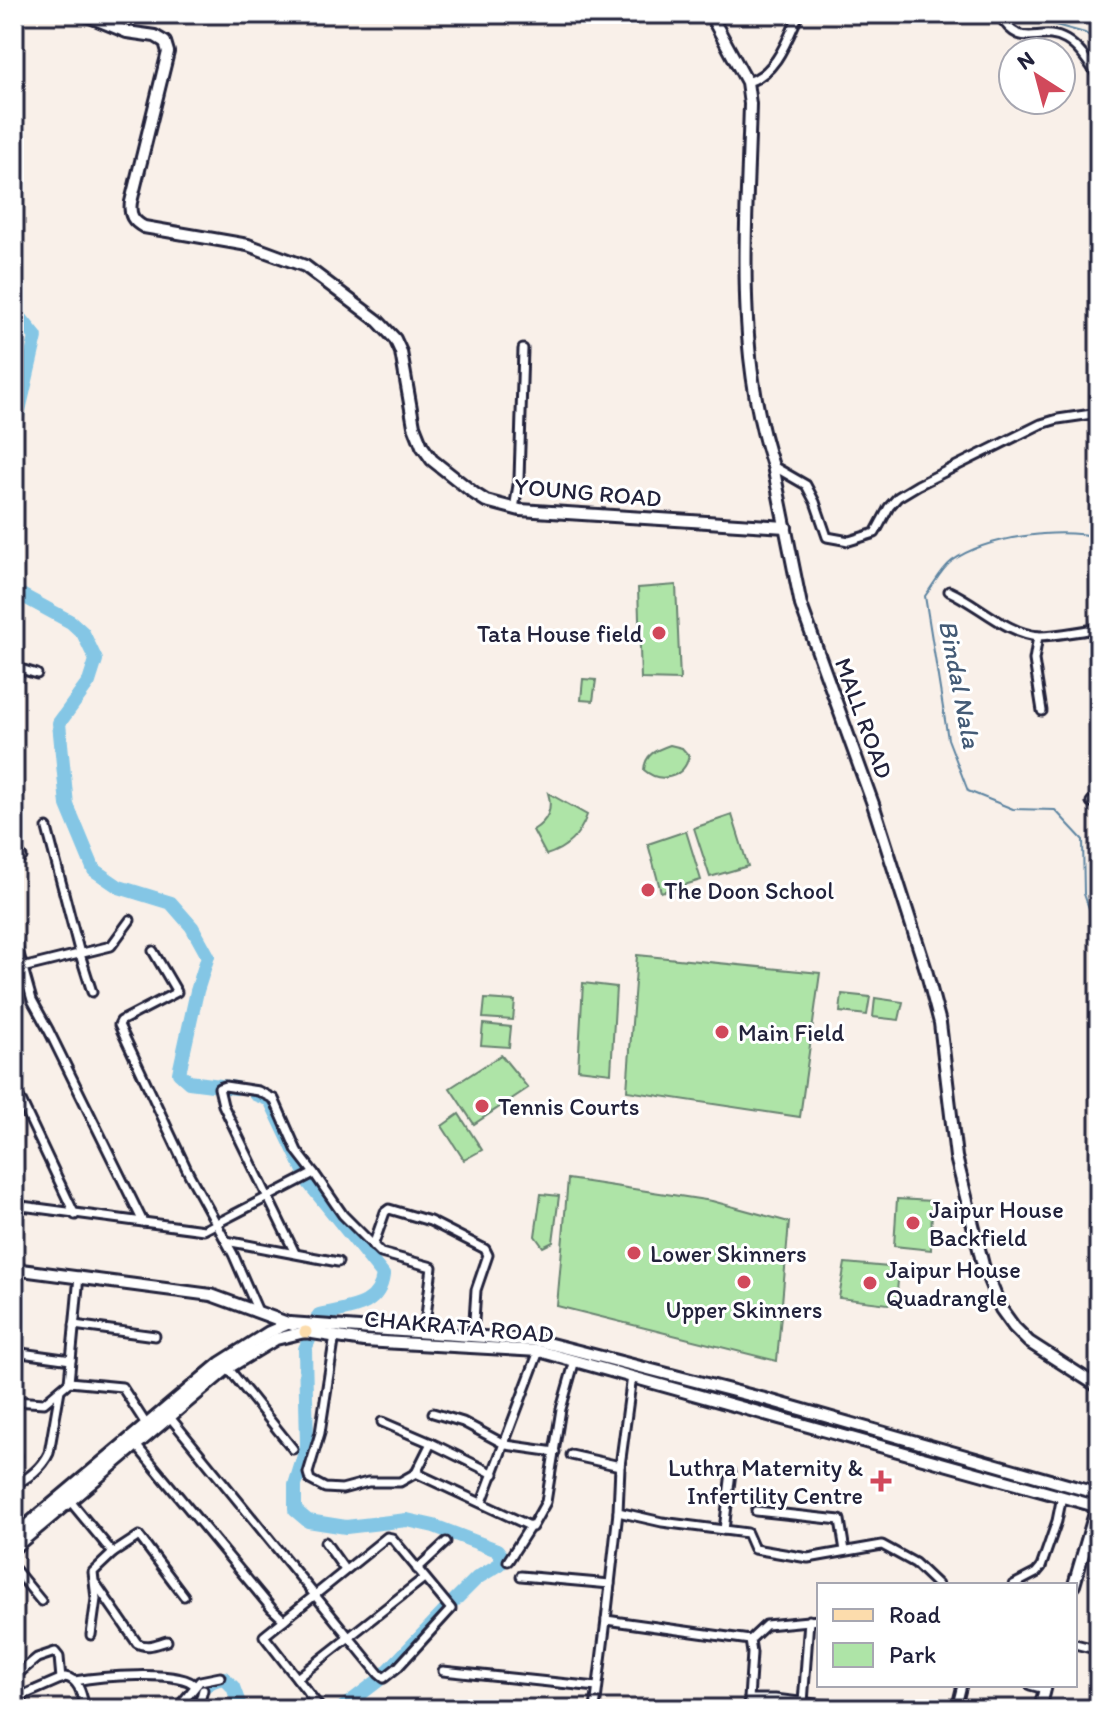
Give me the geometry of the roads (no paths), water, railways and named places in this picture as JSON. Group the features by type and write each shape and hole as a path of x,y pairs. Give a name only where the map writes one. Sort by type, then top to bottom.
{"street":[{"name":"YOUNG ROAD","path":"83,14 127,32 155,36 165,42 168,52 131,202 133,219 144,227 248,245 305,266 378,321 395,339 401,352 414,426 422,446 432,460 475,494 514,509 786,527"},
{"name":"MALL ROAD","path":"710,14 747,82 750,104 746,269 751,368 801,605 873,804 926,970 940,1023 956,1157 983,1265 1001,1309 1014,1327 1029,1342 1099,1387"},
{"path":"747,82 759,77 778,56 799,14"},
{"path":"999,14 1017,34 1027,37 1053,35 1066,40 1075,46 1099,78"},
{"path":"514,509 519,479 523,349"},
{"path":"773,466 806,485 827,537 849,541 870,536 898,497 954,466 1041,424 1099,413"},
{"path":"949,591 969,600 997,620 1038,636 1096,629"},
{"path":"1099,617 1096,629 1099,668"},
{"path":"1038,636 1034,660 1042,711"},
{"path":"14,667 37,674"},
{"path":"47,828 92,992"},
{"path":"14,970 111,946 130,920"},
{"path":"14,936 33,1004 143,1222"},
{"path":"153,951 177,992 121,1021 119,1025 257,1309"},
{"path":"14,1086 75,1215"},
{"path":"295,1253 223,1105 218,1090 223,1086 263,1092 274,1099 297,1151 343,1215 373,1246 387,1255 432,1267 424,1332"},
{"path":"14,1205 204,1230 314,1173"},
{"path":"373,1246 385,1212 389,1209 430,1221 485,1249 488,1255 476,1290 473,1336"},
{"path":"226,1241 338,1262"},
{"path":"14,1269 211,1295 257,1309 305,1332"},
{"path":"14,1401 40,1405 69,1382 79,1276"},
{"name":"CHAKRATA ROAD","path":"14,1548 136,1445 220,1363 269,1332 290,1323 336,1331 364,1341 539,1351 765,1399 1099,1494"},
{"path":"74,1325 155,1336"},
{"path":"336,1331 320,1433 308,1473 310,1480 321,1487 342,1489 383,1480 400,1482 416,1473 431,1443"},
{"name":"CHAKRATA ROAD","path":"14,1536 146,1424 167,1413 228,1368 276,1339 305,1332 336,1331 424,1332 539,1341 1098,1507"},
{"path":"482,1502 539,1351"},
{"path":"14,1352 71,1360"},
{"path":"508,1561 531,1525 534,1526 544,1506 561,1409 575,1360"},
{"path":"228,1368 293,1449"},
{"path":"595,1709 633,1371"},
{"path":"69,1382 122,1387 146,1424"},
{"path":"17,1455 14,1482 21,1482 45,1461 49,1453 60,1390"},
{"path":"167,1413 315,1594 350,1637 379,1674 384,1678 451,1609 390,1537 345,1570 315,1594 264,1637 321,1709"},
{"path":"433,1413 463,1422 506,1445 555,1452"},
{"path":"382,1422 494,1474"},
{"path":"136,1445 284,1620"},
{"path":"571,1455 620,1466"},
{"path":"724,1530 731,1472"},
{"path":"416,1473 531,1525"},
{"path":"1017,1583 1041,1567 1062,1496"},
{"path":"70,1501 113,1553"},
{"path":"1075,1583 1098,1507"},
{"path":"756,1511 840,1520 845,1551"},
{"path":"618,1512 662,1522 750,1534 754,1549 801,1558 875,1545 887,1546 915,1563 936,1583"},
{"path":"91,1635 96,1616 93,1572 113,1553 139,1536 184,1596"},
{"path":"325,1542 345,1570"},
{"path":"417,1569 446,1542"},
{"path":"14,1568 41,1601"},
{"path":"521,1576 610,1584"},
{"path":"297,1678 424,1578"},
{"path":"94,1582 137,1643 151,1646 167,1641"},
{"path":"606,1620 750,1640"},
{"path":"803,1703 809,1620"},
{"path":"750,1640 763,1626 817,1620"},
{"path":"750,1640 749,1699 856,1709"},
{"path":"1077,1644 1099,1650"},
{"path":"14,1677 37,1658 55,1652 59,1657 61,1679"},
{"path":"443,1671 597,1687"},
{"path":"75,1681 93,1677 170,1676 185,1678 195,1686"},
{"path":"177,1709 195,1686 206,1678 220,1677"},
{"path":"24,1709 17,1691 41,1690 61,1679 71,1678 75,1681 85,1709"},
{"path":"956,1709 962,1687"},
{"path":"1040,1709 1046,1687"},
{"path":"198,1709 203,1690"}],"waterway":[{"name":"Bindal Nala","path":"1029,14 1030,18 1085,33 1099,42"},
{"path":"14,310 36,337 18,415 14,420"},
{"name":"Bindal Nala","path":"1099,537 1044,534 984,545 948,564 925,596 948,739 968,791 1013,809 1055,810 1083,840 1084,894 1099,937"},
{"path":"14,591 71,622 83,633 96,660 89,682 59,723 67,805 94,870 119,887 171,903 192,927 208,956 179,1073 189,1082 236,1088"},
{"path":"255,1094 270,1100 304,1171"},
{"path":"309,1183 383,1275 375,1295 368,1301 319,1315 317,1319"},
{"path":"309,1340 305,1349 307,1446 295,1485 295,1510 308,1521 346,1527 407,1520 434,1526 497,1550 503,1558 500,1564 477,1578 450,1605"},
{"path":"384,1675 445,1611"},
{"path":"185,1709 206,1685 224,1678 233,1687 241,1709"},
{"path":"341,1709 379,1680"}],"place":[{"name":"Tata House field","path":"659,633"},
{"name":"The Doon School","path":"648,890"},
{"name":"Main Field","path":"722,1032"},
{"name":"Tennis Courts","path":"482,1106"},
{"name":"Jaipur House Backfield","path":"913,1223"},
{"name":"Lower Skinners","path":"634,1253"},
{"name":"Upper Skinners","path":"744,1282"},
{"name":"Jaipur House Quadrangle","path":"870,1283"},
{"name":"Luthra Maternity & Infertility Centre","path":"881,1481"}]}
